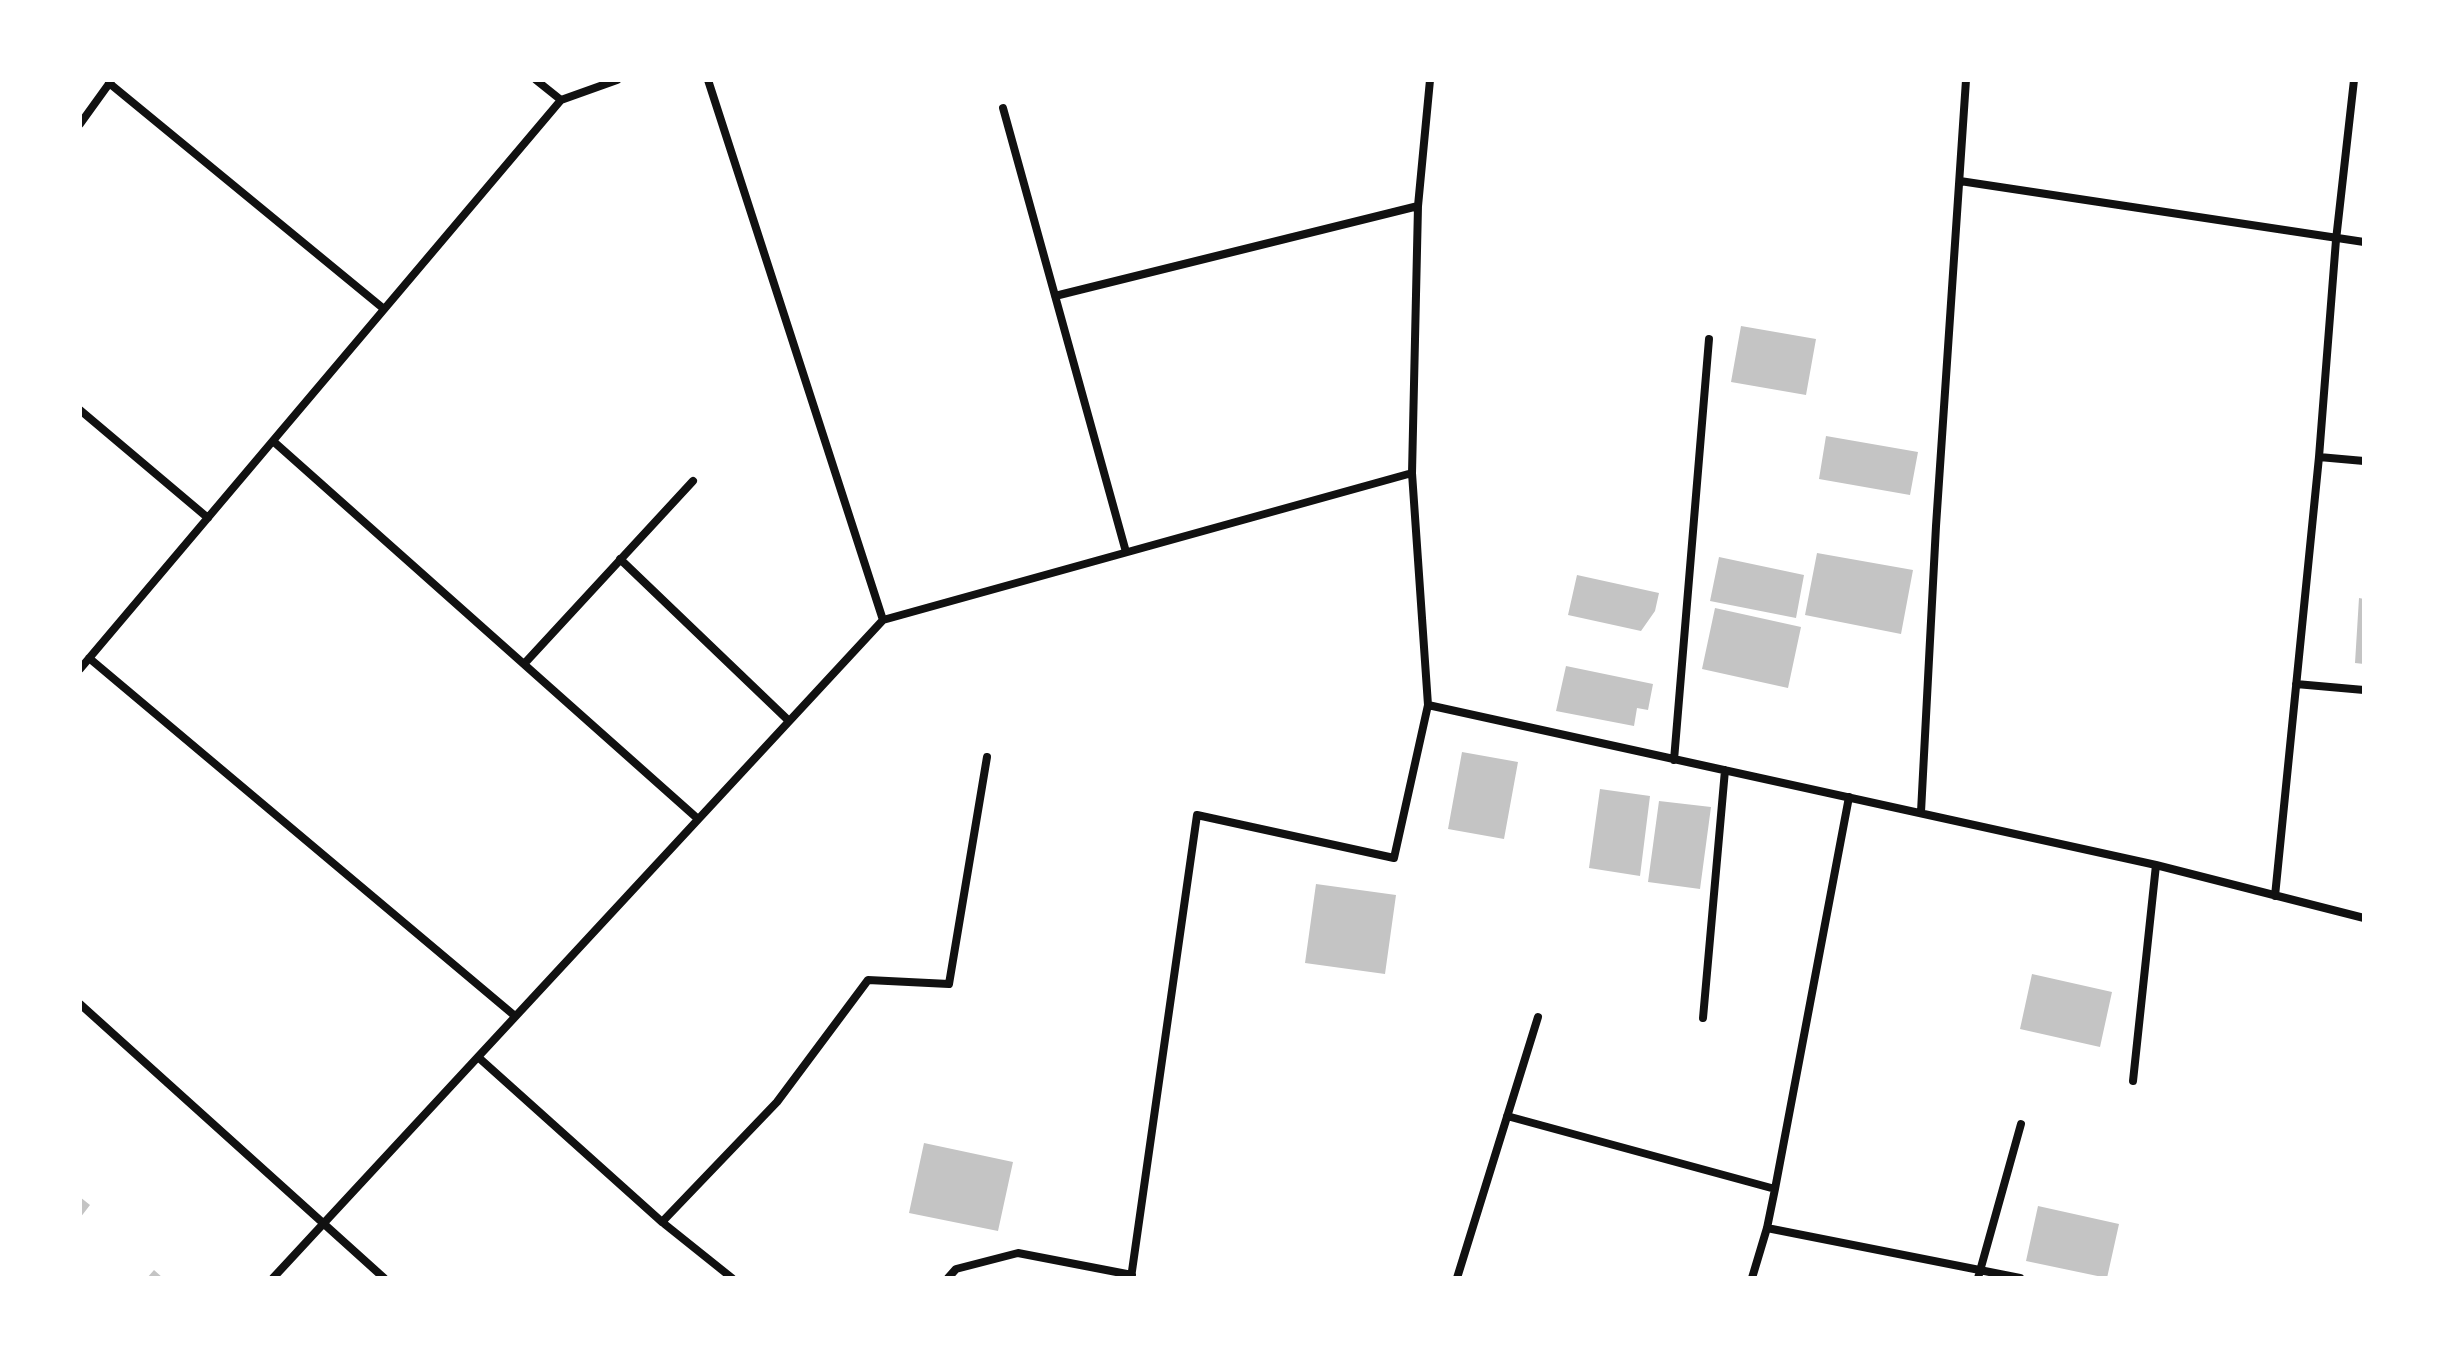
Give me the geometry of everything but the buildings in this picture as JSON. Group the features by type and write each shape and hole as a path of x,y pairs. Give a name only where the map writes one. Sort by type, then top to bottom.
{"street":[{"path":"536,80 561,100"},
{"path":"80,669 561,100 617,80"},
{"path":"708,80 883,620"},
{"path":"948,1278 956,1269 1018,1253 1131,1276 1197,815 1394,858 1428,705 1412,473 1418,206 1430,80"},
{"path":"1921,812 1935,542 1966,80"},
{"path":"2275,896 2319,457 2336,240 2354,80"},
{"path":"80,124 111,82 384,309"},
{"path":"1003,108 1126,552"},
{"path":"1960,181 2364,242"},
{"path":"1055,296 1418,206"},
{"path":"1674,760 1709,339"},
{"path":"80,410 208,518"},
{"path":"273,441 698,819"},
{"path":"2319,457 2364,461"},
{"path":"273,1278 883,620 1412,473"},
{"path":"524,664 693,481"},
{"path":"620,559 789,721"},
{"path":"89,658 515,1016"},
{"path":"2296,684 2364,690"},
{"path":"1428,705 2156,865 2364,918"},
{"path":"662,1222 777,1102 868,980 949,984 987,757"},
{"path":"1703,1018 1725,770"},
{"path":"1752,1278 1775,1189 1849,797"},
{"path":"2133,1081 2156,865"},
{"path":"80,1004 384,1278"},
{"path":"1457,1278 1538,1017"},
{"path":"478,1057 662,1222 732,1278"},
{"path":"1507,1116 1775,1189"},
{"path":"1979,1274 2021,1124"},
{"path":"1767,1228 1979,1274 2020,1278"}]}
